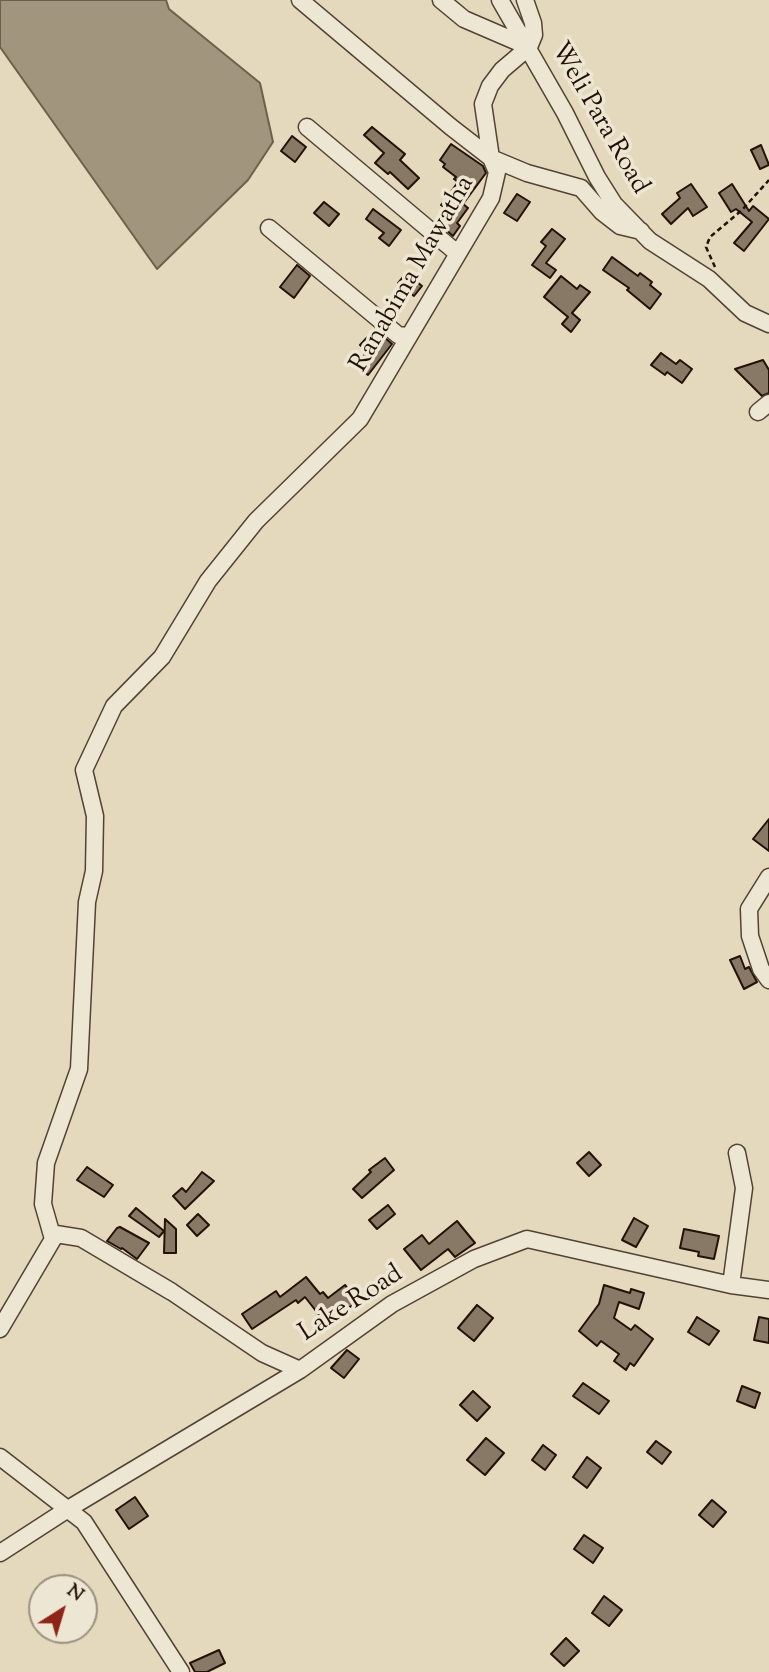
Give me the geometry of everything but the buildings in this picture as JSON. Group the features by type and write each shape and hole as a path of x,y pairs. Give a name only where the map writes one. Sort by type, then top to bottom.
{"street":[{"path":"300,0 491,158 527,173 580,188 602,212 620,226 641,231"},
{"path":"441,0 464,19 528,47 534,35 533,23 524,0"},
{"name":"Weli Para Road","path":"500,0 614,204 650,241 709,279 746,313 769,324"},
{"name":"Ranabima Mawatha","path":"53,1239 43,1204 46,1163 79,1069 87,902 94,872 94,816 84,770 114,706 162,657 208,581 256,521 360,419 495,187 497,172 491,158 483,104 490,86 502,69 528,47"},
{"path":"307,127 457,253"},
{"path":"269,228 398,335 407,337"},
{"path":"769,877 749,909 750,936 761,969 769,979"},
{"path":"731,1285 744,1182 737,1153"},
{"path":"0,1329 56,1234 81,1238 172,1292 262,1353 300,1370"},
{"name":"Lake Road","path":"0,1553 68,1509 300,1370 392,1304 474,1259 527,1239 731,1285 769,1290"},
{"path":"0,1457 84,1522 181,1672"}],"path":[{"path":"709,279 715,268 706,247 710,237 742,210 769,180"}],"shaded area":[{"path":"0,0 166,0 169,9 260,83 273,142 248,180 157,269 0,47"}]}
